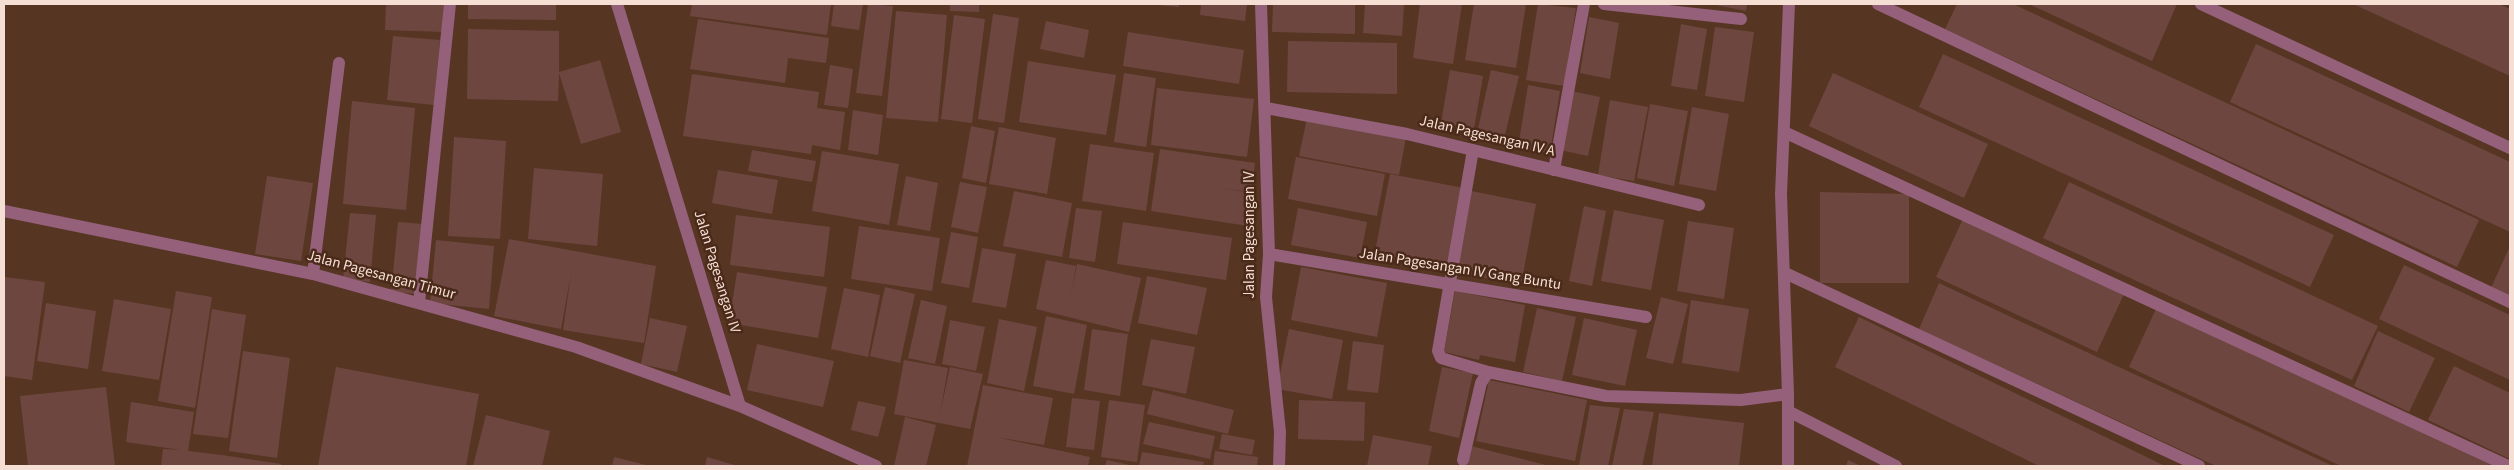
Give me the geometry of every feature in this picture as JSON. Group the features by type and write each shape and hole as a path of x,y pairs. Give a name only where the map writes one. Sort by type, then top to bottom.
{"street":[{"path":"419,303 450,4"},
{"name":"Jalan Pagesangan IV","path":"617,4 740,406"},
{"name":"Jalan Pagesangan IV","path":"1260,4 1266,108 1269,254 1266,297 1280,432 1279,466"},
{"path":"1554,170 1584,4"},
{"path":"1604,4 1740,19"},
{"path":"1788,466 1785,273 1781,194 1789,4"},
{"path":"1878,4 2510,302"},
{"path":"2201,4 2510,148"},
{"path":"313,274 338,63"},
{"name":"Jalan Pagesangan IV A","path":"1266,108 1407,134 1699,205"},
{"path":"1784,132 2508,466"},
{"path":"1473,150 1438,351 1442,358 1488,372 1606,396 1742,400 1786,395"},
{"name":"Jalan Pagesangan Timur","path":"4,211 313,274 576,347 740,406"},
{"name":"Jalan Pagesangan IV Gang Buntu","path":"1269,254 1646,317"},
{"path":"1785,273 2199,466"},
{"path":"1463,460 1481,383 1488,372"},
{"path":"740,406 876,466"},
{"path":"1788,411 1896,466"}],"building":[{"path":"386,4 444,4 443,32 385,30"},
{"path":"468,4 556,4 556,20 468,19"},
{"path":"692,4 831,4 827,35 690,16"},
{"path":"834,4 863,4 859,30 831,26"},
{"path":"868,4 893,6 882,96 856,93"},
{"path":"950,4 979,4 979,12 950,11"},
{"path":"1179,4 1179,7 1158,5"},
{"path":"1201,4 1247,4 1245,21 1200,15"},
{"path":"1273,4 1355,4 1355,34 1272,32"},
{"path":"1365,4 1404,4 1402,36 1363,33"},
{"path":"1420,4 1462,4 1453,64 1413,58"},
{"path":"1474,4 1526,4 1516,68 1465,60"},
{"path":"1538,4 1576,8 1564,86 1526,80"},
{"path":"1711,4 1747,4 1746,11"},
{"path":"1957,4 2013,4 2479,220 2457,267 1945,29"},
{"path":"2029,4 2177,4 2152,61"},
{"path":"2353,4 2499,4 2510,9 2510,76"},
{"path":"896,11 947,15 938,122 886,118"},
{"path":"993,14 1019,18 1004,123 978,119"},
{"path":"954,15 985,19 972,123 941,119"},
{"path":"1589,17 1619,23 1610,79 1580,73"},
{"path":"698,19 829,38 826,63 788,58 785,83 690,69"},
{"path":"1046,21 1089,30 1084,58 1040,49"},
{"path":"1681,24 1707,29 1697,90 1671,86"},
{"path":"1715,27 1754,32 1744,102 1705,96"},
{"path":"468,29 559,31 559,72 600,60 621,132 581,144 559,73 558,101 467,99"},
{"path":"1128,32 1244,50 1239,84 1123,66"},
{"path":"393,36 440,40 434,105 387,100"},
{"path":"1288,41 1397,43 1397,94 1287,92"},
{"path":"2256,44 2510,162 2510,232 2230,102"},
{"path":"1943,54 2334,235 2310,287 1919,107"},
{"path":"1028,61 1116,75 1106,135 1019,122"},
{"path":"830,65 853,69 848,108 824,105"},
{"path":"1450,70 1483,76 1474,129 1441,123"},
{"path":"1491,70 1519,76 1504,139 1477,133"},
{"path":"1124,73 1156,78 1146,147 1114,142"},
{"path":"1833,73 1988,144 1964,198 1809,126"},
{"path":"692,74 819,92 817,108 845,112 840,150 812,145 811,154 683,136"},
{"path":"1528,85 1560,91 1550,153 1518,148"},
{"path":"1157,88 1254,99 1247,157 1151,145"},
{"path":"1571,91 1600,97 1588,156 1560,150"},
{"path":"1610,100 1648,107 1634,181 1598,175"},
{"path":"352,101 415,108 406,210 343,204"},
{"path":"1650,104 1688,111 1674,186 1637,178"},
{"path":"1692,107 1729,114 1716,191 1679,184"},
{"path":"853,110 883,115 878,155 848,150"},
{"path":"1307,118 1406,137 1399,175 1299,156"},
{"path":"971,126 995,131 986,183 962,178"},
{"path":"999,127 1056,138 1047,194 989,184"},
{"path":"454,137 506,141 500,239 448,236"},
{"path":"1090,144 1154,153 1146,211 1082,201"},
{"path":"1160,149 1255,163 1251,192 1219,188 1253,193 1248,226 1151,211"},
{"path":"752,150 816,161 812,182 748,171"},
{"path":"822,151 899,164 889,225 812,211"},
{"path":"1296,157 1385,174 1377,216 1288,199"},
{"path":"534,168 603,174 597,246 528,239"},
{"path":"718,170 778,180 772,214 712,203"},
{"path":"1390,174 1464,188 1449,271 1374,257"},
{"path":"267,176 313,183 301,261 255,254"},
{"path":"906,176 938,183 930,231 897,225"},
{"path":"960,182 987,187 978,233 951,227"},
{"path":"2069,182 2378,326 2352,380 2043,238"},
{"path":"1014,191 1072,203 1062,257 1003,246"},
{"path":"1471,191 1536,204 1521,285 1456,272"},
{"path":"1820,192 1909,194 1909,283 1820,283"},
{"path":"1584,206 1606,211 1592,286 1569,281"},
{"path":"1076,208 1102,211 1095,262 1069,258"},
{"path":"1298,208 1367,222 1360,258 1291,245"},
{"path":"1614,210 1664,220 1651,290 1601,281"},
{"path":"350,213 376,215 370,282 343,279"},
{"path":"736,215 830,227 824,277 730,265"},
{"path":"1963,219 2124,294 2097,352 1936,277"},
{"path":"1688,221 1734,228 1724,299 1677,291"},
{"path":"398,222 423,224 416,294 391,292"},
{"path":"1123,222 1232,238 1226,280 1117,264"},
{"path":"859,226 940,238 932,291 851,279"},
{"path":"951,232 978,237 969,288 941,283"},
{"path":"509,239 656,266 644,343 563,330 571,274 561,329 494,316"},
{"path":"436,240 494,246 489,309 430,303"},
{"path":"2510,246 2510,300 2490,290"},
{"path":"982,248 1016,254 1006,308 972,302"},
{"path":"1046,260 1076,266 1071,297 1077,264 1141,278 1129,332 1036,309"},
{"path":"2404,265 2510,315 2510,380 2379,319"},
{"path":"1301,267 1387,283 1377,337 1291,320"},
{"path":"737,272 827,287 818,338 729,323"},
{"path":"1147,276 1207,288 1197,335 1138,323"},
{"path":"4,277 45,282 32,380 4,376"},
{"path":"1939,283 2333,466 2216,466 1951,344 1919,329"},
{"path":"885,287 915,294 900,363 870,356"},
{"path":"844,288 880,295 868,357 831,349"},
{"path":"176,291 212,297 195,408 158,401"},
{"path":"1455,291 1525,305 1515,362 1480,355 1479,360 1444,352"},
{"path":"1661,297 1688,304 1673,364 1646,358"},
{"path":"114,299 171,309 159,380 102,371"},
{"path":"921,300 947,306 935,364 908,358"},
{"path":"1691,300 1749,309 1739,372 1682,363"},
{"path":"46,303 96,311 88,369 37,361"},
{"path":"1537,308 1576,317 1562,381 1523,372"},
{"path":"212,309 246,315 228,438 193,434"},
{"path":"2156,309 2493,466 2341,466 2129,367"},
{"path":"1046,316 1087,325 1074,394 1033,386"},
{"path":"1859,317 2165,466 2039,466 1835,367"},
{"path":"650,318 687,326 677,372 641,364"},
{"path":"1584,318 1637,330 1625,386 1572,375"},
{"path":"999,319 1037,327 1024,391 987,383"},
{"path":"950,320 985,327 976,371 942,364"},
{"path":"1092,329 1128,334 1120,396 1084,390"},
{"path":"1289,329 1343,340 1332,399 1277,389"},
{"path":"2378,331 2435,358 2409,412 2354,386"},
{"path":"1151,339 1195,347 1186,394 1142,385"},
{"path":"1353,341 1384,345 1378,393 1347,390"},
{"path":"757,344 834,361 823,407 747,390"},
{"path":"243,351 290,358 277,458 229,451"},
{"path":"904,360 948,368 940,414 950,367 983,374 970,429 894,414"},
{"path":"2454,366 2510,393 2510,459 2428,420"},
{"path":"336,367 479,394 466,466 318,466"},
{"path":"1442,367 1473,373 1459,438 1429,431"},
{"path":"1489,380 1587,400 1575,461 1476,441"},
{"path":"983,385 1053,398 1044,445 995,437 1090,457 1088,466 967,466"},
{"path":"106,387 115,466 28,466 20,396"},
{"path":"1153,390 1234,410 1228,434 1147,414"},
{"path":"1072,398 1100,401 1094,450 1066,447"},
{"path":"1109,400 1145,405 1137,462 1101,457"},
{"path":"1299,400 1365,402 1364,441 1298,439"},
{"path":"858,401 886,407 878,437 851,430"},
{"path":"131,402 194,412 188,451 281,464 281,466 161,466 163,449 181,450 126,442"},
{"path":"1590,405 1620,408 1608,466 1579,465"},
{"path":"1624,409 1654,412 1642,466 1612,466"},
{"path":"1659,413 1744,423 1739,466 1652,466"},
{"path":"486,415 550,431 542,466 473,466"},
{"path":"905,417 936,425 926,466 894,466"},
{"path":"1149,422 1215,436 1210,459 1143,444"},
{"path":"1222,434 1255,440 1252,455 1219,449"},
{"path":"1373,435 1432,446 1428,466 1367,466"},
{"path":"1471,446 1550,466 1467,466"},
{"path":"1215,451 1258,457 1257,466 1213,466"},
{"path":"1142,452 1204,462 1203,466 1139,466"},
{"path":"614,457 650,466 612,466"},
{"path":"707,457 738,466 705,466"},
{"path":"1107,460 1130,465 1130,466 1105,466"},
{"path":"1848,460 1861,466 1846,466"}]}
